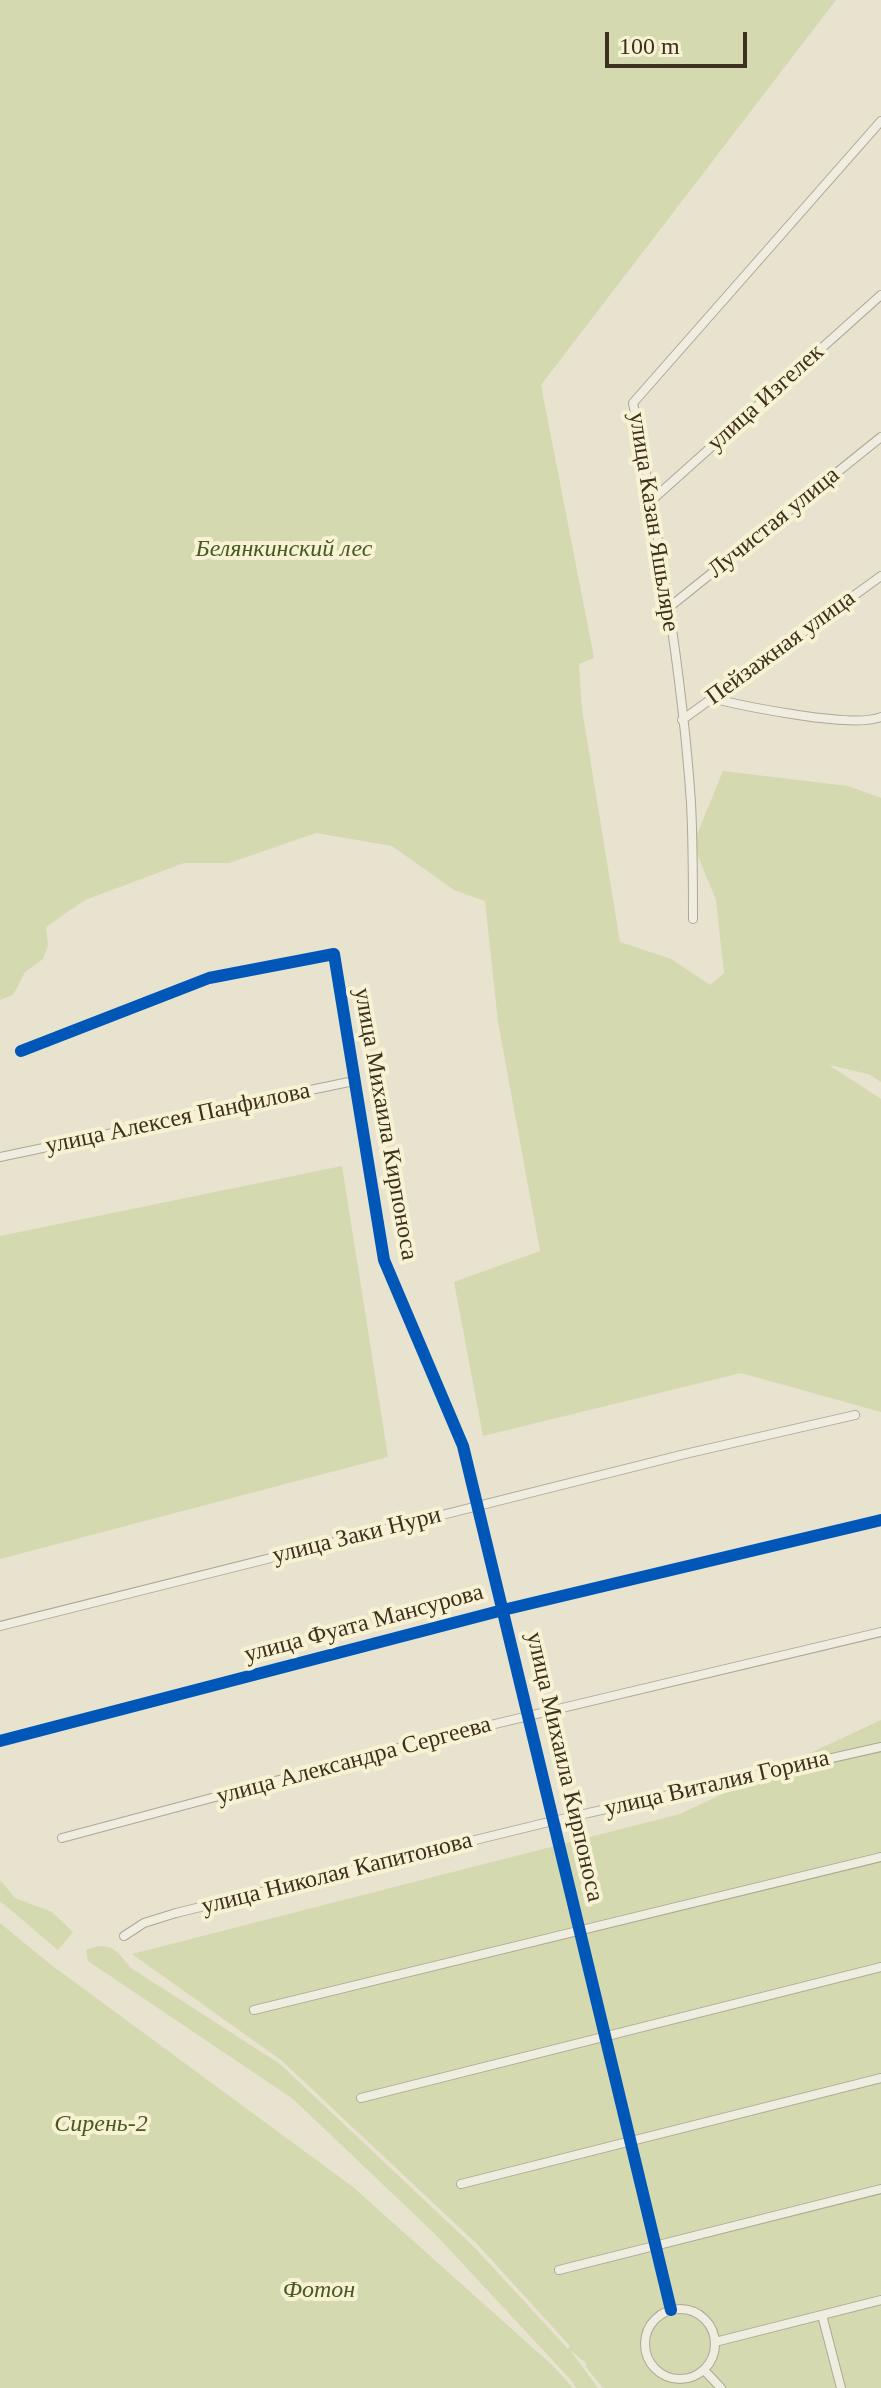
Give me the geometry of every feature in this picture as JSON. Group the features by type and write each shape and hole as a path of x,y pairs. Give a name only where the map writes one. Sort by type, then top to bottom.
{"street":[{"name":"улица Казан Яшьляре","path":"693,919 691,804 682,720 652,500 633,403 881,121"},
{"name":"улица Изгелек","path":"652,500 881,295"},
{"name":"Лучистая улица","path":"667,609 881,437"},
{"name":"Пейзажная улица","path":"682,720 881,576"},
{"path":"711,698 816,717 865,721 881,717"},
{"name":"улица Михаила Кирпоноса","path":"21,1051 209,978 334,954 384,1260 463,1446 671,2310"},
{"name":"улица Алексея Панфилова","path":"0,1157 355,1081"},
{"name":"улица Заки Нури","path":"0,1626 855,1415"},
{"name":"улица Фуата Мансурова","path":"0,1741 503,1610 881,1520"},
{"name":"улица Александра Сергеева","path":"62,1838 529,1716 881,1632"},
{"name":"улица Виталия Горина","path":"553,1821 881,1747"},
{"name":"улица Николая Капитонова","path":"124,1936 144,1923 176,1913 553,1821"},
{"path":"254,2010 881,1857"},
{"path":"361,2098 881,1967"},
{"path":"461,2184 881,2078"},
{"path":"559,2270 881,2189"},
{"path":"715,2342 881,2300"},
{"path":"671,2310 694,2312 704,2318 711,2327 715,2342 711,2361 704,2370 696,2376 676,2379 666,2376 651,2363 645,2342 647,2333 661,2315 671,2310"},
{"path":"822,2315 841,2388"},
{"path":"704,2370 721,2388"}],"green space":[{"name":"Белянкинский лес","path":"0,0 836,0 541,385 594,658 579,664 582,709 620,942 671,959 710,985 724,973 716,900 693,844 723,771 848,786 881,798 881,1082 868,1074 829,1065 881,1099 881,1412 741,1373 483,1436 454,1282 540,1251 498,1022 485,901 454,890 392,846 316,833 229,863 184,863 85,900 46,927 48,946 43,959 25,972 13,995 0,1000"},
{"path":"342,1166 388,1457 0,1559 0,1236"},
{"path":"881,1720 881,2388 603,2388 586,2363 570,2350 598,2388 576,2388 435,2234 293,2099 88,1961 86,1950 101,1946 112,1948 131,1968 280,2064 474,2247 568,2349 570,2346 478,2245 281,2060 132,1954 680,1814"},
{"path":"0,1880 15,1898 52,1912 73,1932 58,1950 0,1901"},
{"name":"Фотон","path":"0,1923 50,1964 353,2187 552,2365 573,2388 0,2388"}],"cycle path":[{"path":"21,1051 209,978 334,954 384,1260 463,1446 671,2310"},
{"path":"0,1741 503,1610 881,1520"}],"park label":[{"name":"Сирень-2","path":"101,2125"}]}
